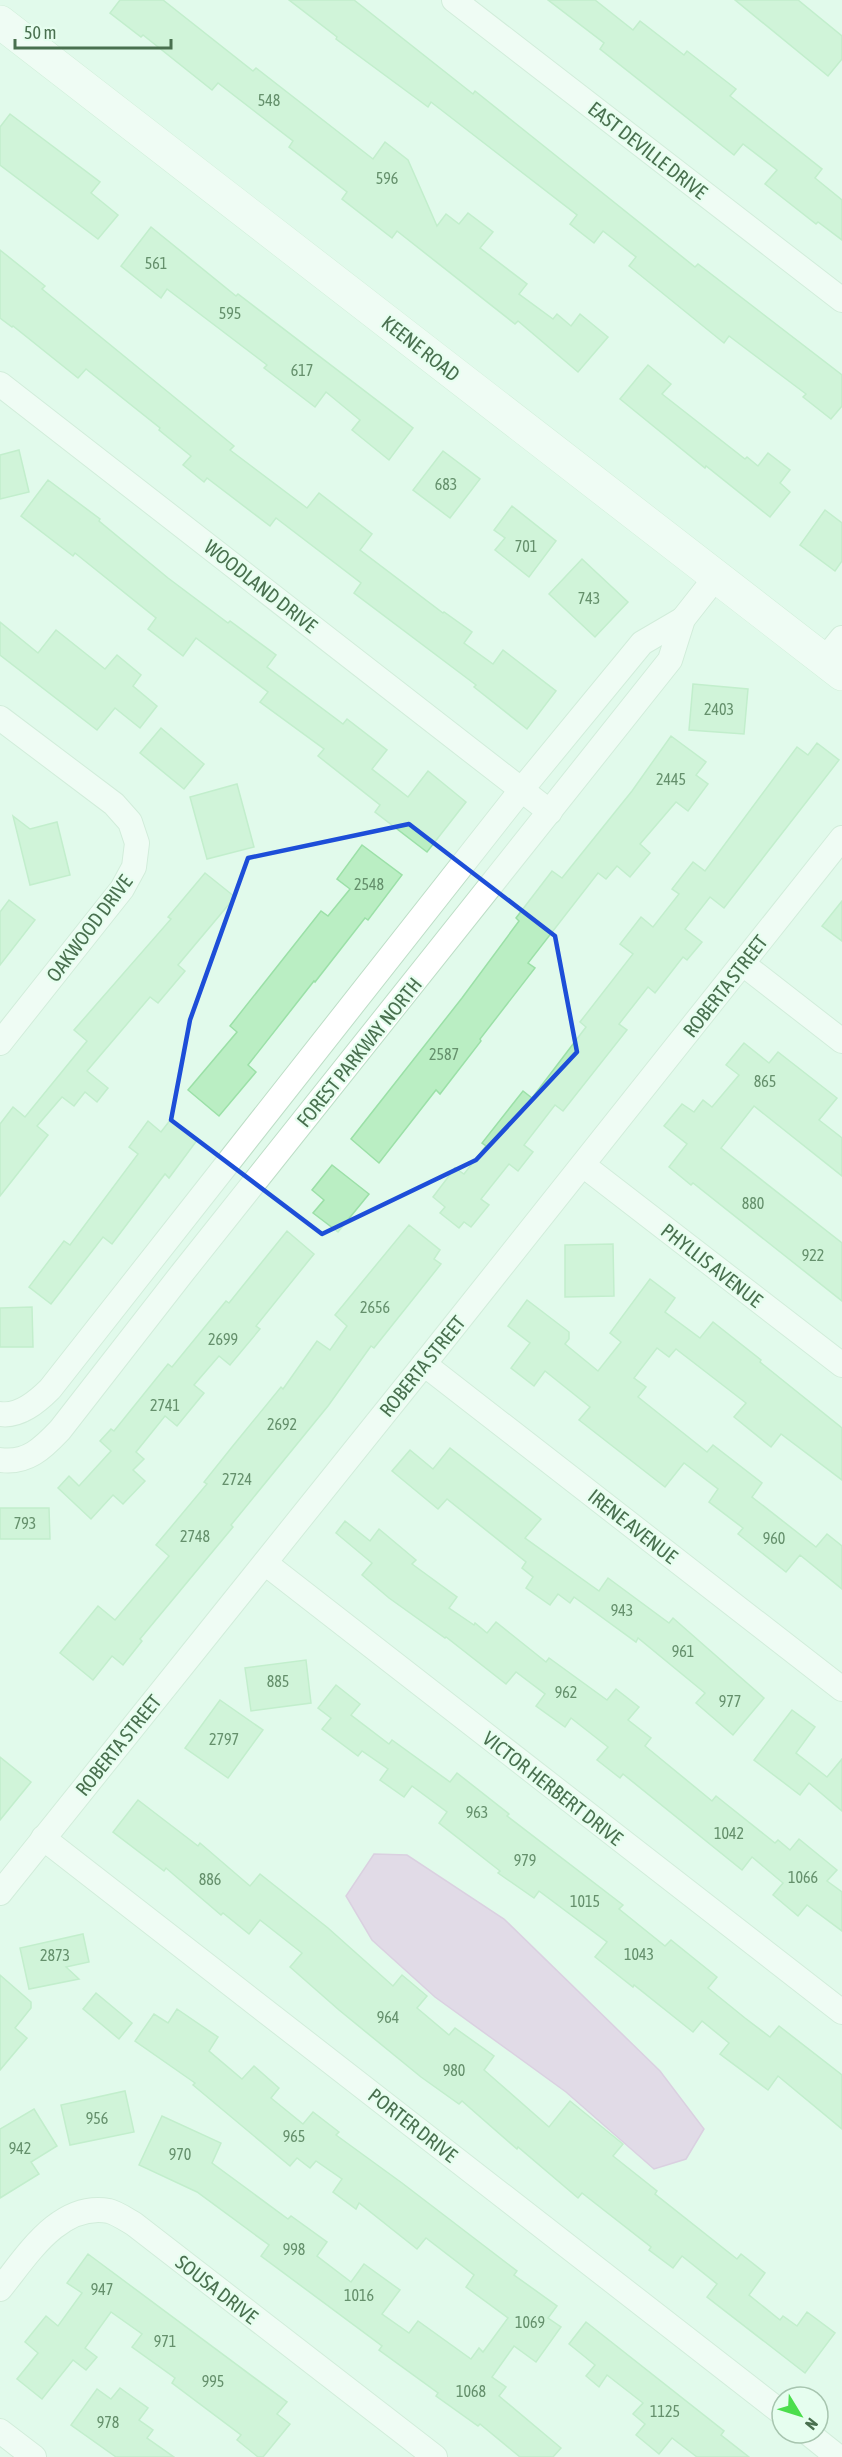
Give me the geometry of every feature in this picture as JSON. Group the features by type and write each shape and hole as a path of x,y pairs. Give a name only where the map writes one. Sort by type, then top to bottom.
{"main road":[{"name":"KEENE ROAD","path":"0,22 716,577 836,657"}],"street":[{"name":"EAST DEVILLE DRIVE","path":"454,0 842,300"},
{"name":"WOODLAND DRIVE","path":"0,384 550,812"},
{"name":"FOREST PARKWAY NORTH","path":"5,1461 23,1459 40,1451 60,1430 670,660 683,619 716,577"},
{"name":"FOREST PARKWAY NORTH","path":"5,1414 35,1403 50,1389 522,789 642,643 683,619"},
{"name":"OAKWOOD DRIVE","path":"0,718 114,804 129,822 138,843 134,867 122,889 0,1043"},
{"name":"ROBERTA STREET","path":"0,1893 842,838"},
{"path":"743,964 842,1041"},
{"name":"PHYLLIS AVENUE","path":"583,1165 842,1365"},
{"path":"158,1252 183,1272"},
{"name":"IRENE AVENUE","path":"424,1364 842,1689"},
{"name":"VICTOR HERBERT DRIVE","path":"265,1563 842,2012"},
{"name":"PORTER DRIVE","path":"44,1838 770,2404"},
{"name":"SOUSA DRIVE","path":"0,2289 37,2243 58,2223 82,2211 110,2211 134,2224 435,2457"},
{"path":"0,2431 34,2457"},
{"path":"823,2445 838,2457"}],"highlighted area":[{"path":"409,824 555,936 577,1052 476,1160 322,1234 171,1120 190,1020 248,858"}],"shaded area":[{"path":"374,1854 407,1855 504,1919 660,2071 704,2129 686,2159 654,2169 566,2092 435,1997 372,1940 346,1896"}],"building":[{"path":"120,0 163,0 253,71 256,68 373,159 385,142 408,160 437,226 446,214 459,224 468,213 493,232 480,248 527,284 519,294 553,319 557,314 571,326 580,314 608,337 578,372 518,321 515,324 397,231 392,238 342,199 347,192 289,147 293,141 218,83 212,90 143,35 141,37 110,13"},
{"path":"289,0 354,0 473,94 475,91 695,267 698,264 842,375 842,406 831,419 803,397 806,394 729,336 724,343 629,266 636,257 603,231 594,243 570,224 577,215 431,102 428,107 336,39 337,37"},
{"path":"548,0 595,0 633,30 640,21 684,55 687,51 736,89 730,96 822,169 815,178 842,200 842,240 818,222 816,224 765,184 777,170 743,144 734,155 600,49 604,43"},
{"path":"735,0 798,0 842,36 842,59 828,76"},
{"path":"10,114 100,182 91,193 118,215 98,239 0,165 0,127"},
{"path":"151,227 236,296 238,294 413,428 389,460 352,430 360,420 326,392 315,407 264,368 267,365 167,289 161,298 121,266"},
{"path":"0,250 45,286 42,289 234,446 230,450 307,508 319,493 372,534 360,550 443,613 472,632 464,643 493,664 503,650 556,691 527,729 474,687 476,685 354,593 361,583 276,518 270,526 207,478 204,482 183,465 191,456 159,430 160,428 86,369 78,378 0,318"},
{"path":"648,365 671,384 662,394 745,459 747,457 758,466 768,453 790,470 780,483 790,492 770,517 620,399"},
{"path":"19,450 29,492 0,499 0,455"},
{"path":"443,451 480,479 450,518 413,490"},
{"path":"48,480 100,519 99,521 168,578 228,623 230,621 276,655 267,667 343,724 347,719 387,750 372,769 408,797 428,771 466,802 427,852 375,812 380,805 318,756 324,749 260,702 268,692 196,638 183,656 148,629 156,618 75,553 73,556 21,516"},
{"path":"512,506 556,541 529,577 495,550 505,538 494,530"},
{"path":"825,510 842,523 842,561 835,571 800,545"},
{"path":"582,559 628,602 595,637 549,594"},
{"path":"0,622 38,653 56,630 105,669 117,655 141,675 133,686 157,706 140,728 115,708 97,730 0,655"},
{"path":"693,684 748,689 744,734 689,730"},
{"path":"161,728 204,764 184,789 140,753"},
{"path":"671,736 706,762 696,775 708,784 688,811 676,802 640,844 650,853 630,877 617,866 606,879 598,873 528,963 535,968 480,1039 481,1041 440,1094 436,1090 379,1163 351,1139 462,998 519,921 516,918 552,871 562,878 632,791"},
{"path":"817,743 839,760 724,908 710,897 685,929 702,942 687,960 683,957 655,993 648,987 619,1024 627,1030 563,1111 555,1105 524,1145 533,1152 518,1171 509,1164 481,1199 489,1205 471,1227 464,1222 459,1228 440,1213 445,1207 433,1197 455,1168 464,1174 486,1146 482,1143 523,1091 532,1098 586,1027 580,1022 633,954 620,944 641,917 653,927 679,894 672,889 693,862 705,871 797,747 808,755"},
{"path":"237,784 254,847 207,859 190,797"},
{"path":"13,816 30,829 57,822 70,875 30,885"},
{"path":"362,845 402,875 368,920 365,918 248,1065 256,1072 219,1116 188,1090 237,1032 230,1026 321,911 328,916 350,889 337,879"},
{"path":"205,873 235,897 178,965 185,971 158,1003 150,997 87,1071 108,1088 97,1102 85,1092 74,1106 62,1097 37,1126 48,1135 0,1196 0,1124 13,1107 25,1117 87,1041 74,1030 171,919 168,917"},
{"path":"9,900 35,920 0,965 0,912"},
{"path":"842,901 842,941 822,926"},
{"path":"744,1043 769,1063 778,1052 837,1098 819,1120 842,1138 842,1176 754,1106 721,1148 842,1243 842,1301 693,1183 691,1185 669,1167 687,1144 664,1126 682,1104 694,1112 703,1100 712,1107 739,1075 726,1065"},
{"path":"171,1119 198,1139 169,1178 165,1174 112,1244 103,1237 51,1304 29,1287 64,1241 70,1245 138,1154 129,1147 148,1121 161,1132"},
{"path":"332,1165 369,1194 338,1232 313,1213 324,1200 312,1190"},
{"path":"409,1225 440,1250 434,1259 441,1264 374,1348 371,1346 328,1406 231,1525 233,1527 140,1639 142,1641 123,1665 112,1656 93,1680 60,1653 98,1606 115,1620 169,1556 156,1545 207,1484 204,1482 232,1447 281,1387 283,1389 317,1341 330,1350 347,1326 335,1315"},
{"path":"287,1231 314,1254 256,1326 260,1329 230,1365 219,1356 194,1385 204,1393 177,1426 165,1416 136,1452 144,1459 133,1470 145,1481 123,1504 113,1495 91,1519 58,1488 69,1476 79,1486 111,1451 100,1441 111,1429 114,1431 168,1364 172,1367 226,1301 229,1303"},
{"path":"613,1244 614,1296 565,1297 565,1245"},
{"path":"650,1279 675,1298 665,1312 700,1338 713,1322 842,1428 842,1480 781,1434 771,1447 734,1417 746,1403 676,1349 669,1357 657,1348 634,1378 646,1387 638,1397 707,1452 713,1445 762,1483 752,1497 816,1547 827,1534 842,1546 842,1589 800,1555 786,1572 738,1534 743,1528 709,1502 718,1489 684,1463 665,1487 579,1420 590,1407 545,1371 534,1386 511,1368 530,1343 508,1326 527,1300 569,1332 569,1339 565,1344 598,1371 621,1342 610,1333"},
{"path":"32,1307 33,1347 0,1347 0,1308"},
{"path":"450,1448 541,1519 525,1538 599,1591 608,1578 669,1623 673,1618 764,1698 733,1735 696,1703 705,1693 638,1638 636,1642 574,1597 570,1603 558,1594 550,1605 526,1588 533,1577 522,1568 526,1562 447,1499 438,1509 392,1471 410,1450 433,1469"},
{"path":"0,1508 49,1508 50,1539 0,1539"},
{"path":"345,1521 370,1541 379,1529 416,1560 412,1564 457,1597 449,1608 474,1625 475,1623 487,1633 496,1622 546,1662 549,1658 607,1700 616,1689 639,1707 628,1720 651,1738 645,1746 712,1801 716,1796 775,1843 778,1840 790,1850 799,1839 837,1870 827,1881 842,1892 842,1931 807,1905 798,1916 773,1895 783,1883 752,1857 742,1870 623,1774 620,1778 597,1760 608,1747 571,1718 565,1727 536,1706 545,1694 516,1672 506,1684 446,1637 389,1598 362,1575 372,1563 336,1533"},
{"path":"306,1660 311,1703 251,1711 245,1668"},
{"path":"336,1685 360,1704 351,1715 389,1744 392,1740 450,1782 457,1773 509,1814 507,1816 623,1905 619,1909 665,1946 671,1940 717,1977 708,1988 745,2018 770,2037 779,2026 842,2075 842,2129 778,2076 768,2090 720,2054 729,2043 702,2021 693,2032 595,1957 607,1942 539,1891 534,1898 498,1873 500,1871 439,1823 447,1812 412,1786 404,1797 380,1780 388,1769 362,1751 358,1756 322,1729 331,1718 318,1708"},
{"path":"220,1700 263,1730 228,1778 185,1748"},
{"path":"792,1710 815,1727 796,1753 827,1777 842,1759 842,1811 809,1783 800,1795 754,1760"},
{"path":"0,1757 31,1782 0,1820"},
{"path":"138,1800 198,1846 200,1843 250,1886 260,1874 328,1928 393,1986 402,1975 427,1996 417,2008 449,2035 455,2028 494,2056 484,2070 549,2127 570,2101 623,2144 613,2156 657,2191 655,2194 737,2259 741,2254 765,2273 749,2295 780,2320 783,2316 797,2326 807,2312 835,2333 805,2373 707,2297 717,2284 682,2256 673,2268 649,2250 651,2247 582,2193 578,2198 462,2101 459,2104 421,2077 339,2010 290,1967 302,1953 260,1920 249,1934 223,1913 221,1915 166,1868 164,1871 113,1832"},
{"path":"83,1934 89,1962 66,1967 79,1979 29,1989 20,1948"},
{"path":"0,1975 31,2002 31,2008 15,2028 27,2038 0,2070"},
{"path":"96,1993 132,2023 119,2039 83,2009"},
{"path":"177,2009 218,2037 209,2051 242,2079 254,2066 279,2088 271,2098 303,2124 313,2112 339,2132 336,2135 517,2271 514,2275 557,2306 548,2318 561,2327 536,2362 514,2346 492,2377 506,2387 499,2396 561,2448 553,2457 520,2457 480,2424 478,2426 436,2396 438,2393 379,2350 382,2346 261,2256 269,2245 197,2192 139,2165 162,2116 221,2143 212,2163 288,2219 291,2216 327,2242 317,2256 351,2282 364,2264 400,2290 382,2314 409,2333 418,2321 471,2359 479,2348 483,2352 508,2318 466,2287 474,2275 426,2238 417,2249 359,2203 356,2209 333,2192 342,2179 316,2161 310,2168 297,2158 290,2166 193,2085 195,2083 135,2041 154,2014 168,2023"},
{"path":"125,2091 134,2132 70,2145 61,2105"},
{"path":"34,2109 57,2146 31,2162 39,2174 0,2198 0,2129"},
{"path":"88,2254 287,2402 277,2414 290,2424 263,2457 258,2457 237,2440 241,2435 172,2383 175,2378 132,2347 142,2334 111,2312 85,2348 97,2357 86,2370 73,2360 42,2399 17,2379 38,2353 25,2342 46,2316 58,2326 82,2293 67,2283"},
{"path":"586,2322 724,2431 721,2435 749,2457 697,2457 672,2438 659,2454 636,2435 645,2424 633,2414 643,2403 607,2375 599,2387 586,2376 595,2365 569,2344"},
{"path":"120,2388 148,2408 139,2420 153,2430 147,2438 174,2457 116,2457 71,2425 97,2389 111,2399"}]}
